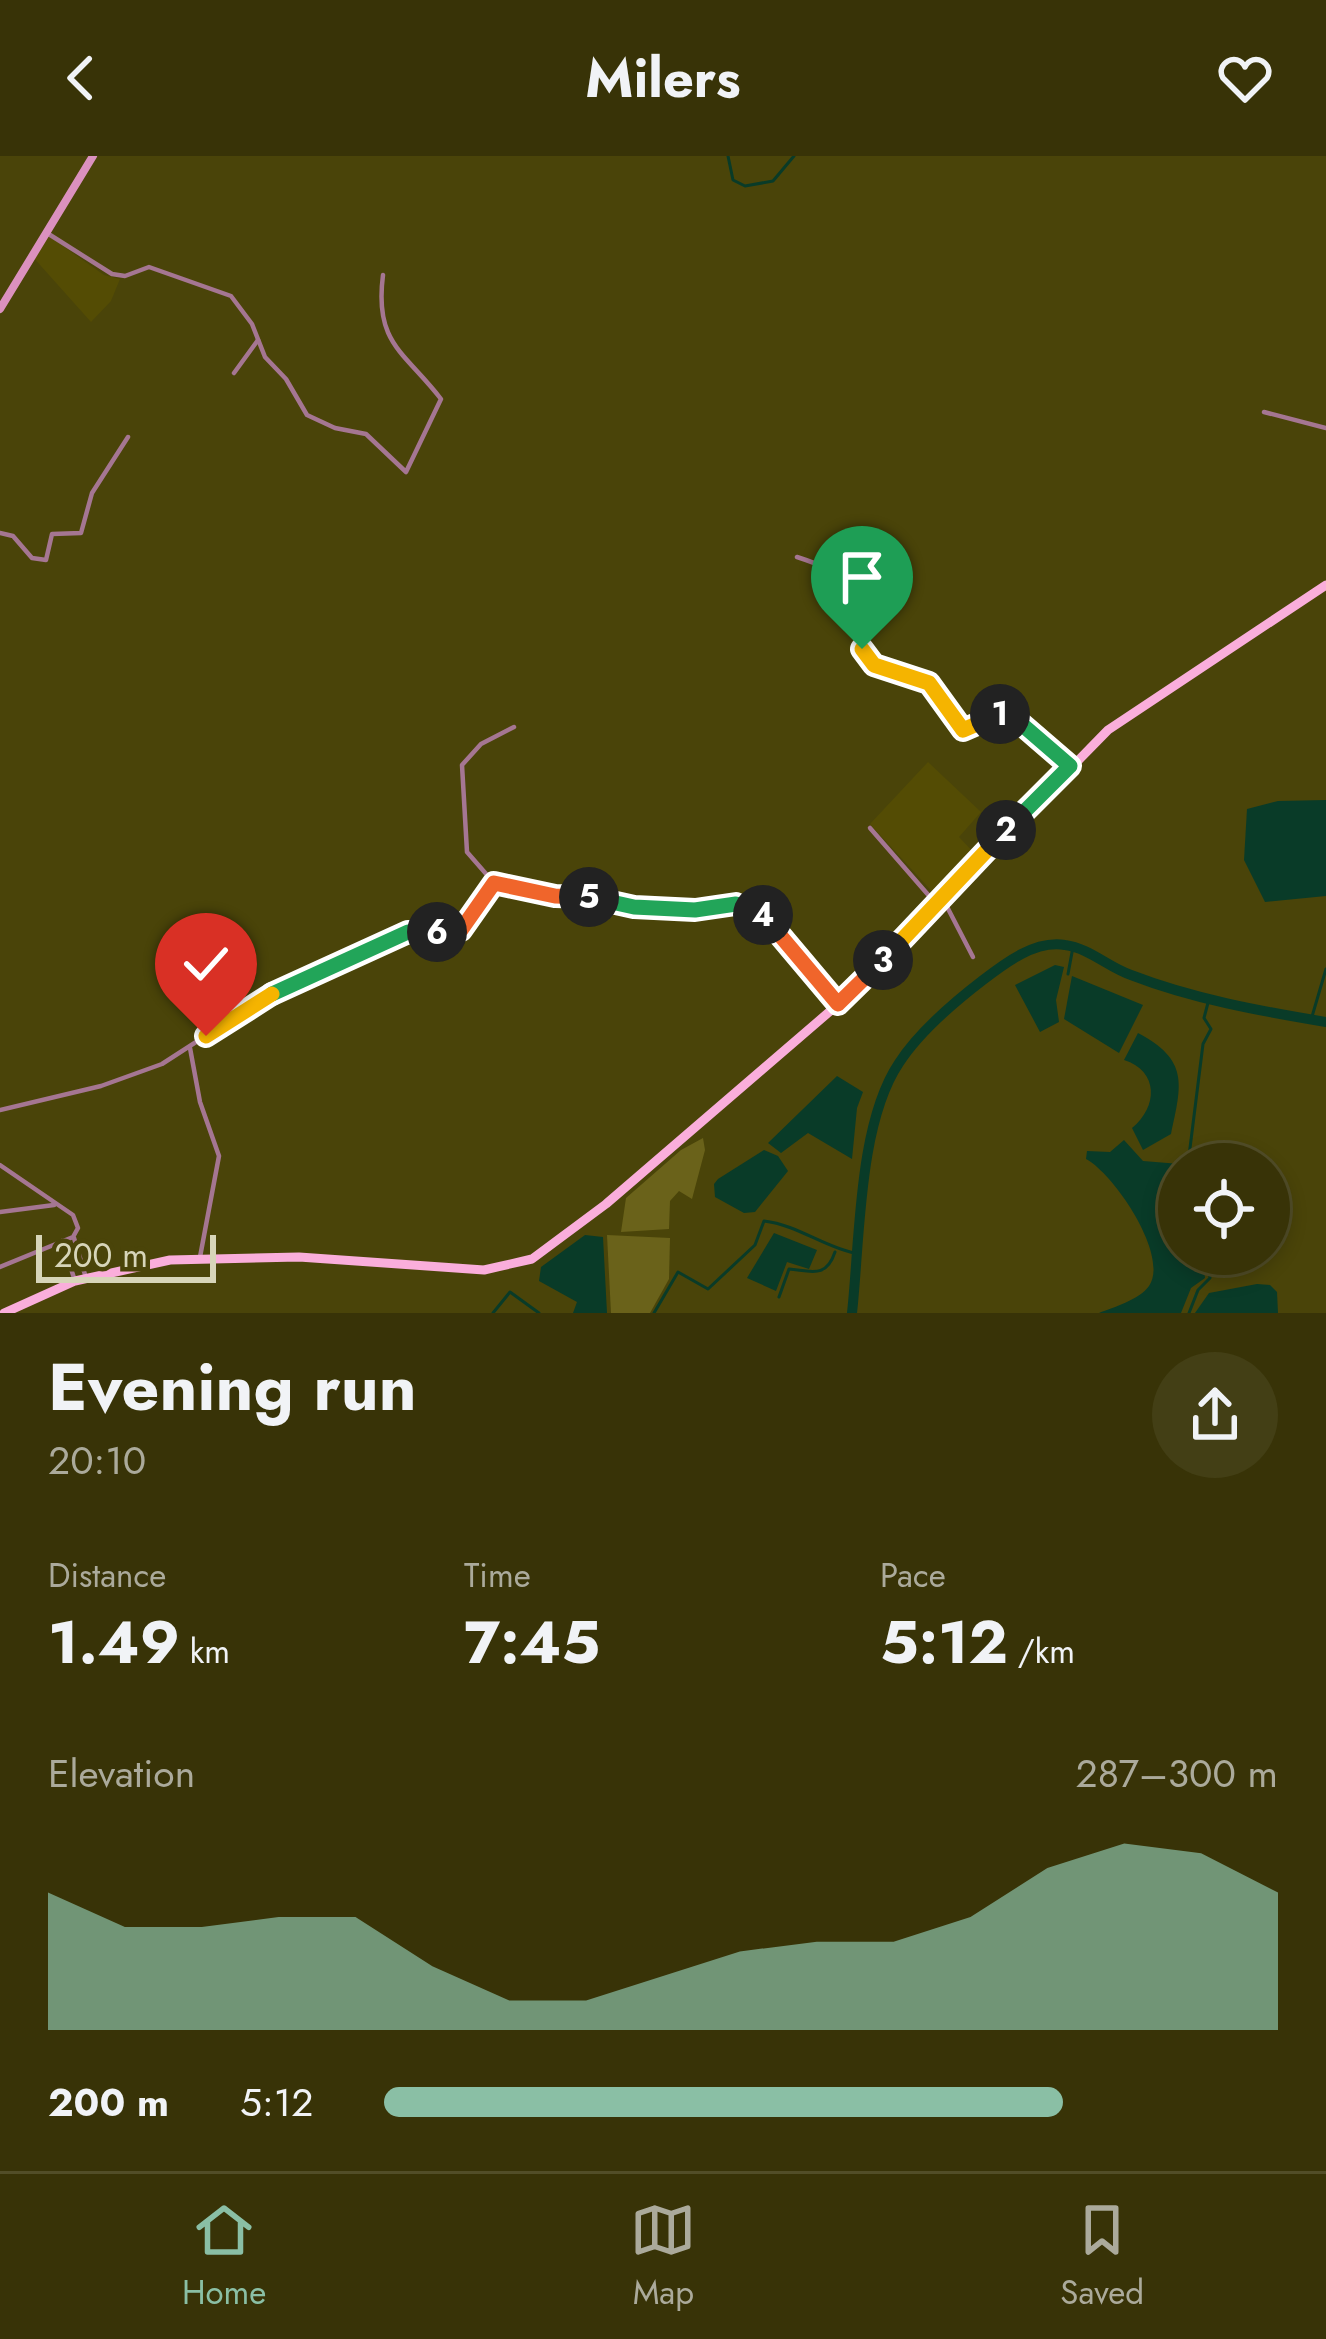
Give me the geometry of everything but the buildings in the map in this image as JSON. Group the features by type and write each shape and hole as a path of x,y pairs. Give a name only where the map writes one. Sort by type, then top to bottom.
{"main road":[{"path":"4,1313 122,1268 200,1257 302,1257 484,1270 526,1262 605,1204 838,1004 1122,718 1325,588"}],"street":[{"path":"0,309 93,156"},
{"path":"47,233 112,274 125,276 148,267 228,294 265,357 286,379 308,416 366,434 386,458 407,472 441,401 393,343 381,308 383,274"},
{"path":"234,373 258,340"},
{"path":"1264,412 1326,428"},
{"path":"0,533 10,534 32,559 46,560 52,534 81,533 92,493 128,437"},
{"path":"797,556 836,572 852,586 868,661 929,683 963,730 996,715 1012,716 1070,766"},
{"path":"514,727 473,750 462,766 467,852 494,883 634,907 695,910 726,903 753,907 838,1004"},
{"path":"870,828 940,902 973,957"},
{"path":"0,1110 101,1086 162,1064 264,998 336,961 416,929 458,932 494,883"},
{"path":"190,1048 200,1102 219,1156 200,1257"},
{"path":"0,1167 73,1215 81,1280"},
{"path":"0,1212 54,1205"},
{"path":"0,1267 74,1237"},
{"path":"62,1241 81,1280"}],"shaded area":[{"path":"46,234 104,275 120,279 111,301 91,322 32,256"},
{"path":"928,762 981,812 959,837 977,856 938,898 870,824"},
{"path":"1326,800 1326,896 1265,902 1244,860 1247,809 1278,801"},
{"path":"1055,965 1064,967 1056,1000 1059,1022 1040,1032 1015,985"},
{"path":"1072,976 1143,1005 1119,1053 1064,1019"},
{"path":"1138,1033 1166,1053 1179,1087 1171,1134 1143,1150 1132,1128 1147,1110 1151,1090 1144,1072 1124,1060"},
{"path":"837,1076 863,1092 852,1159 808,1133 781,1153 768,1143"},
{"path":"703,1138 705,1150 692,1199 679,1191 670,1201 669,1229 621,1232 626,1198 681,1150"},
{"path":"1124,1140 1143,1161 1158,1162 1158,1275 1205,1275 1191,1288 1181,1313 1099,1313 1139,1295 1149,1286 1153,1272 1152,1255 1136,1216 1110,1180 1086,1159 1087,1151 1110,1152"},
{"path":"764,1150 778,1156 788,1171 755,1212 744,1213 715,1197 718,1179"},
{"path":"774,1233 817,1250 809,1269 787,1262 776,1291 747,1278"},
{"path":"585,1235 603,1237 607,1313 573,1313 577,1302 539,1281 541,1267"},
{"path":"607,1235 670,1238 669,1279 650,1313 611,1313"},
{"path":"1270,1285 1277,1292 1278,1313 1195,1313 1209,1293"}],"waterway":[{"path":"728,156 733,180 745,186 773,181 794,156"},
{"path":"852,1313 868,1150 886,1088 926,1029 1011,960 1032,949 1065,945 1178,991 1326,1022"},
{"path":"1068,974 1073,947"},
{"path":"1311,1020 1326,969"},
{"path":"1191,1143 1203,1044 1211,1029 1204,1018 1209,999"},
{"path":"654,1313 678,1272 708,1289 755,1245 764,1221 858,1254"},
{"path":"779,1297 789,1269 822,1270 835,1252"},
{"path":"1189,1313 1210,1275"},
{"path":"493,1313 510,1292 539,1313"}],"route":[{"path":"206,1036 264,998 396,936 419,929 458,932 494,883 634,907 695,910 726,903 753,907 838,1004 1070,766 1012,716 1003,713 961,729 929,683 874,665 862,649"}]}
